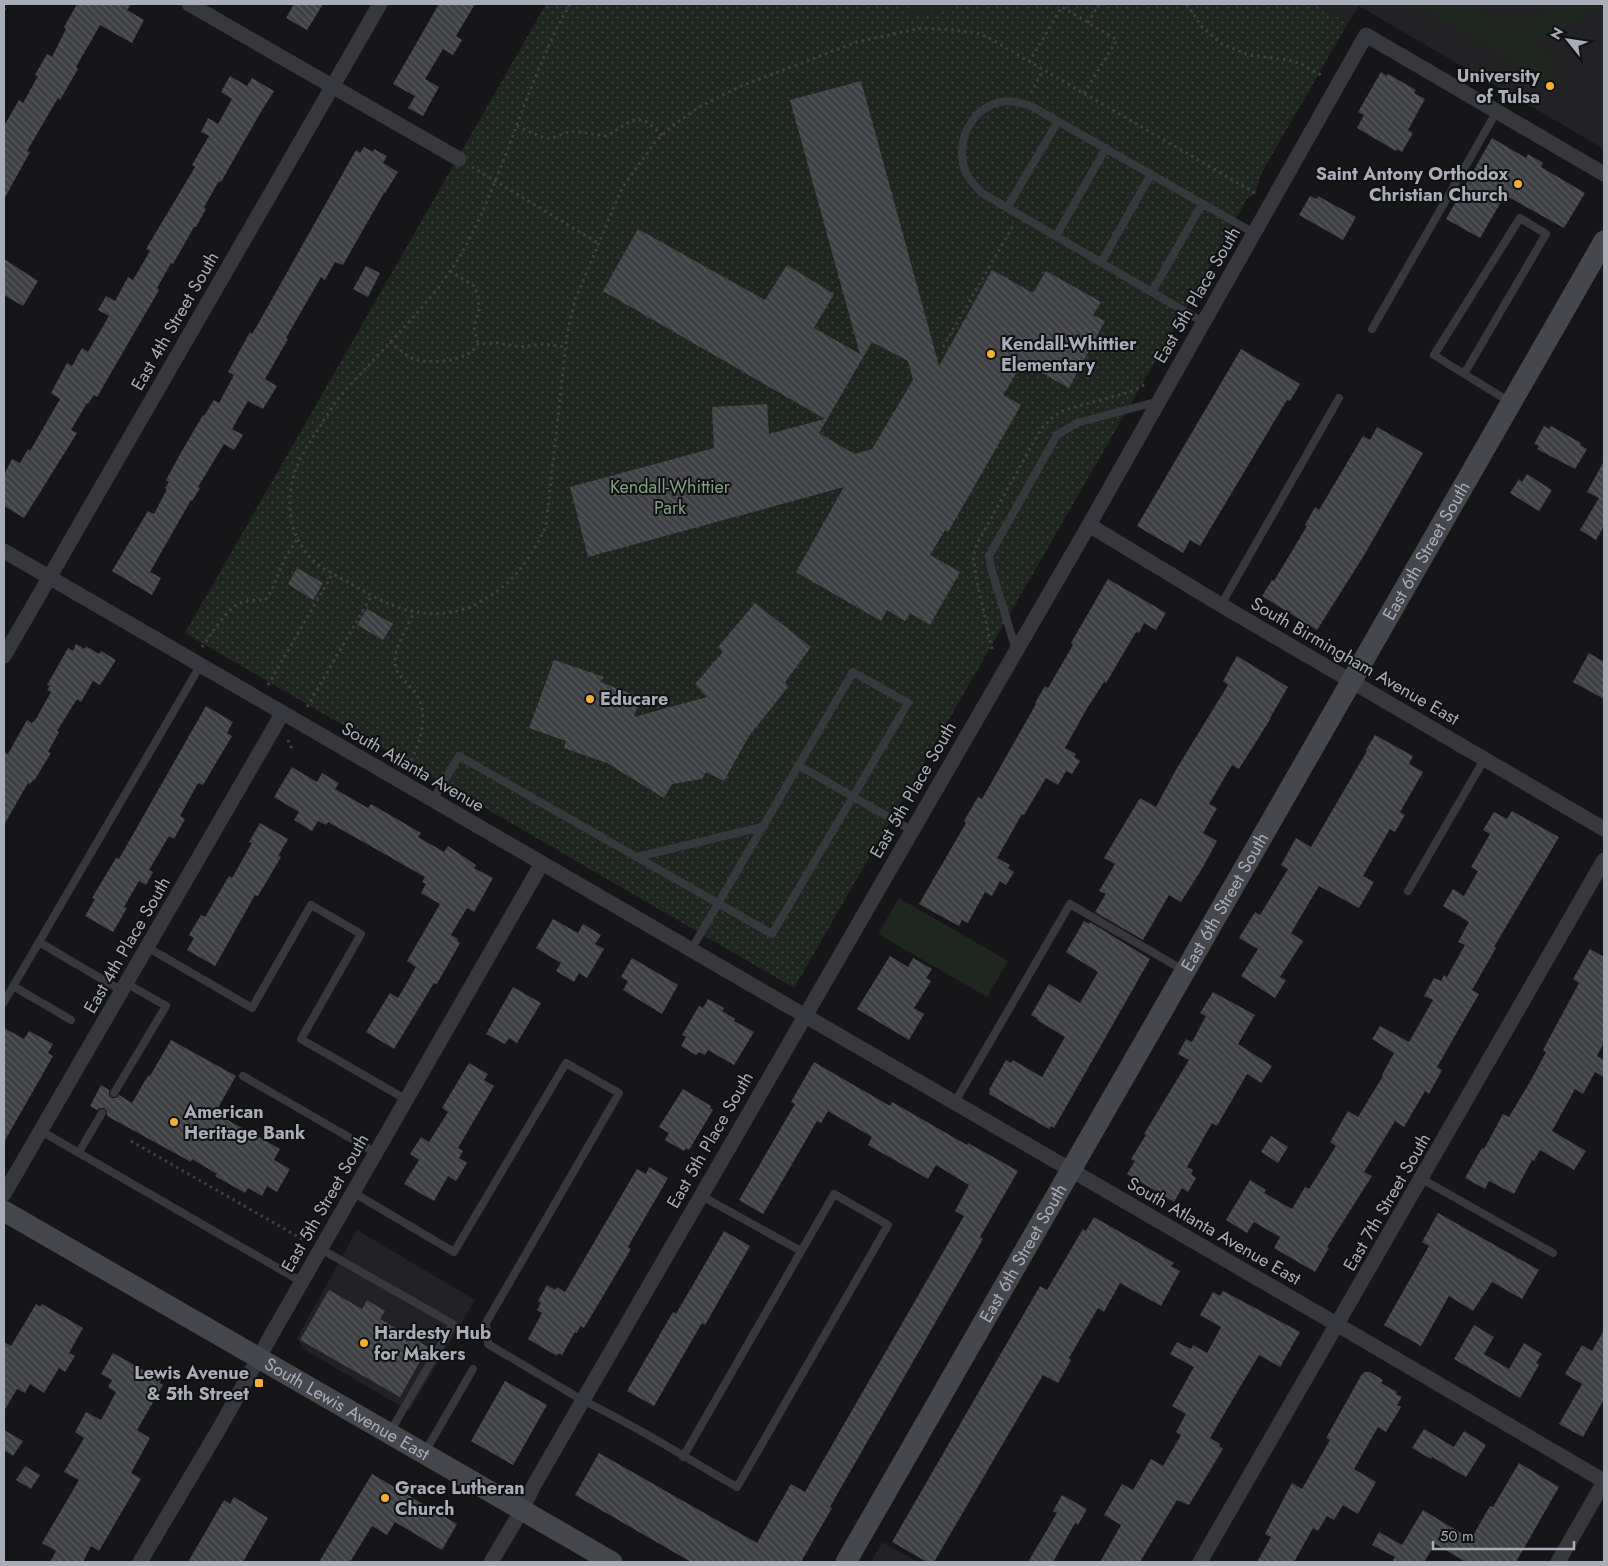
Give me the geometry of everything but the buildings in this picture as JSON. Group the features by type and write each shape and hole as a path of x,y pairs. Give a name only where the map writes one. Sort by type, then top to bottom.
{"street":[{"path":"189,4 465,163"},
{"name":"East 4th Street South","path":"4,656 380,4"},
{"name":"East 5th Place South","path":"491,1562 700,1195 1089,525 1366,34 1498,112"},
{"path":"1498,112 1604,174"},
{"name":"East 6th Street South","path":"846,1562 1604,241"},
{"name":"South Birmingham Avenue East","path":"1089,525 1221,605 1604,828"},
{"name":"South Atlanta Avenue","path":"4,551 282,714 804,1015"},
{"name":"East 4th Place South","path":"5,1210 41,1130 282,714"},
{"name":"East 7th Street South","path":"1200,1562 1604,860"},
{"name":"East 5th Street South","path":"140,1562 219,1429 542,863"},
{"name":"South Atlanta Avenue East","path":"804,1015 1604,1482"},
{"name":"South Lewis Avenue East","path":"5,1210 612,1562"},
{"path":"1558,1562 1604,1482"}],"lane":[{"path":"1204,322 982,193 974,185 964,168 962,144 967,128 985,108 1000,102 1019,102 1058,121 1254,233"},
{"path":"1372,329 1498,112"},
{"path":"1007,208 1058,121"},
{"path":"1056,236 1106,148"},
{"path":"1101,263 1151,174"},
{"path":"1152,292 1202,204"},
{"path":"1464,374 1546,234 1520,218 1434,355 1464,374 1511,403"},
{"path":"1221,605 1339,398"},
{"path":"1016,650 989,556 1057,435 1077,423 1159,401"},
{"path":"4,1002 200,666"},
{"path":"432,800 458,756 637,857 718,903 772,934 908,703 852,672 762,827 718,903 691,950"},
{"path":"1408,891 1485,758"},
{"path":"798,765 911,830"},
{"path":"637,857 762,827"},
{"path":"955,1102 1070,904 1186,972"},
{"path":"147,947 252,1008 311,905 361,934 301,1039 407,1100"},
{"path":"39,942 124,987 166,1006 114,1093"},
{"path":"13,986 71,1020"},
{"path":"354,1193 454,1252 566,1063 619,1093 486,1323 488,1344 582,1400 683,1457 737,1487 888,1225 834,1194 683,1457"},
{"path":"244,1076 376,1154"},
{"path":"79,1152 102,1113"},
{"path":"41,1130 302,1282"},
{"path":"1422,1179 1554,1253"},
{"path":"700,1195 801,1252"},
{"path":"321,1249 453,1324 390,1434"},
{"path":"424,1453 472,1369"}],"path":[{"path":"4,10 7,4"},
{"path":"570,4 547,48 495,182 468,242 450,271 426,303 337,400 302,456 293,477 290,501 291,520 298,538 311,558 333,574 388,605 414,612 450,612 470,607 490,596 522,569 536,548 546,526 565,347 575,300 622,188 636,167 671,127 700,107 741,86 840,48 895,33 921,28 977,33 989,38 1256,193"},
{"path":"1088,23 1099,4"},
{"path":"1187,4 1201,26 1222,44 1249,55 1289,60 1323,76"},
{"path":"1029,62 1062,7 1117,40 1084,93"},
{"path":"1024,104 1043,70"},
{"path":"517,126 544,138 552,138 568,132 606,136 626,122 636,120 646,122 662,136"},
{"path":"465,163 598,243"},
{"path":"943,347 1013,226"},
{"path":"390,342 416,360 452,360 475,350 478,344 474,328 479,310 478,296 474,286 450,271"},
{"path":"478,344 498,343 521,347 542,344 565,347"},
{"path":"202,647 237,604 265,600 272,590 285,558 298,538"},
{"path":"268,686 333,574"},
{"path":"307,708 372,595"},
{"path":"408,767 416,752 421,734 422,710 418,697 399,674 394,664 399,644 409,627 414,612"},
{"path":"288,740 292,749"},
{"path":"131,1141 302,1239"}],"shaded area":[{"name":"University of Tulsa","path":"1315,4 1604,4 1604,149 1359,6 1348,23"},
{"path":"357,1230 475,1300 409,1411 303,1349 297,1338"},
{"path":"882,1542 918,1562 871,1562"}],"green space":[{"name":"Kendall-Whittier Park","path":"546,4 1315,4 1348,23 1262,172 1255,193 1247,199 794,988 185,633"},
{"path":"908,4 952,4 953,9 911,17"},
{"path":"1414,4 1464,4 1498,19 1518,19 1530,18 1541,14 1558,4 1598,4 1583,17 1566,27 1530,43 1560,62 1547,82"},
{"path":"899,898 1008,961 987,997 878,934"}],"place":[{"name":"University of Tulsa","path":"1550,86"},
{"name":"Saint Antony Orthodox Christian Church","path":"1518,184"},
{"name":"Kendall-Whittier Elementary","path":"991,354"},
{"name":"Educare","path":"590,699"},
{"name":"American Heritage Bank","path":"174,1122"},
{"name":"Hardesty Hub for Makers","path":"364,1343"},
{"name":"Lewis Avenue & 5th Street","path":"259,1383"},
{"name":"Grace Lutheran Church","path":"385,1498"}]}
